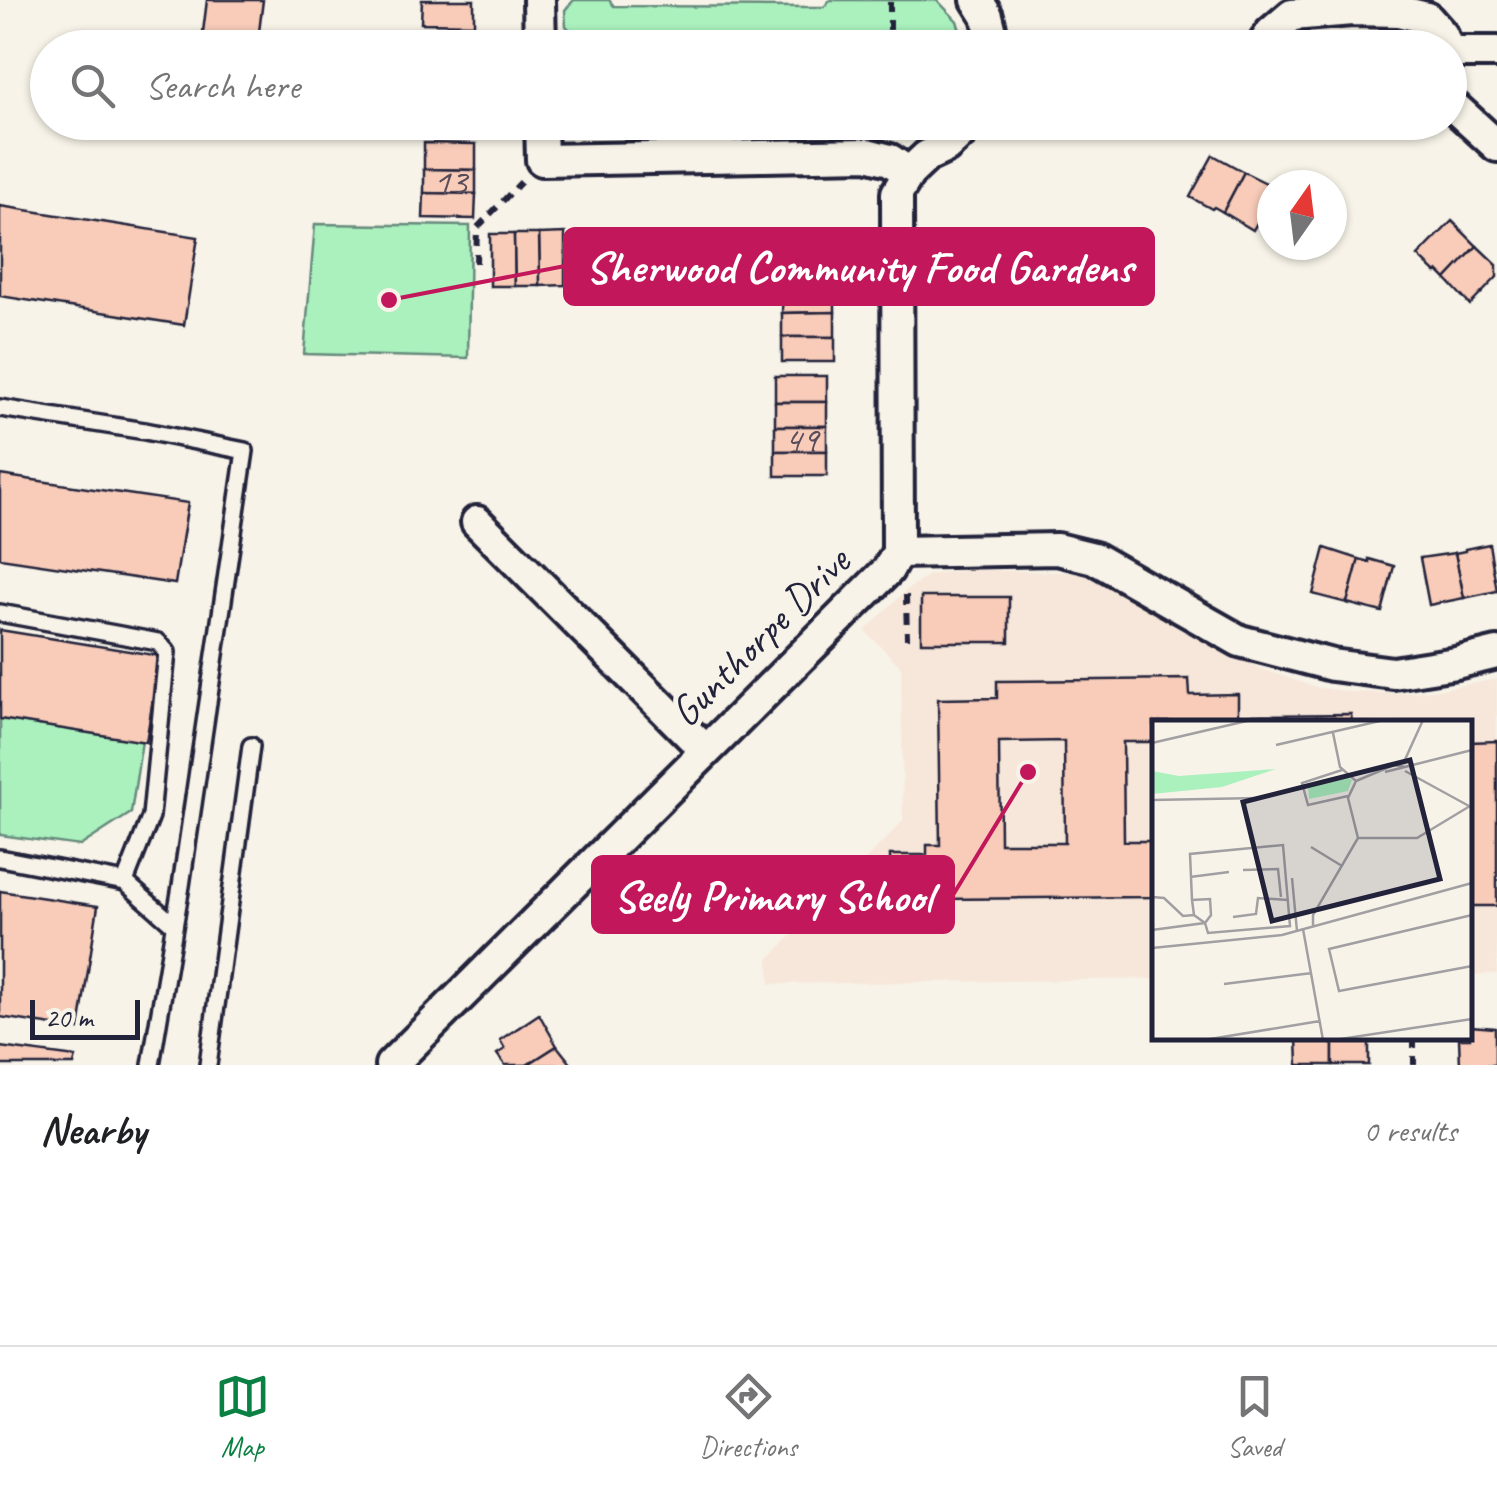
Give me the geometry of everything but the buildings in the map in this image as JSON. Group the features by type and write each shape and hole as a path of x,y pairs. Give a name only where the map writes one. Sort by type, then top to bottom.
{"street":[{"path":"539,0 540,30"},
{"path":"978,0 990,30"},
{"path":"1274,30 1292,15 1435,9"},
{"path":"1467,51 1497,52"},
{"path":"1467,118 1497,146"},
{"path":"542,140 542,160 866,154 890,160 909,174 927,156 955,140"},
{"name":"Gunthorpe Drive","path":"391,1065 888,570 898,552 895,220 897,193 909,174"},
{"path":"477,522 705,750"},
{"path":"898,552 1058,549 1094,558 1240,641 1332,665 1393,673 1497,653"}],"lane":[{"path":"0,408 245,450 150,1065"},
{"path":"0,614 158,642 167,652 151,816 125,882"},
{"path":"208,1065 252,746"},
{"path":"0,858 125,882 174,925"}],"path":[{"path":"890,0 890,30"},
{"path":"476,262 477,228 542,160"}],"shaded area":[{"path":"955,571 1069,572 1095,578 1192,636 1261,669 1316,687 1397,693 1497,679 1497,974 1472,975 1472,720 1152,720 1152,979 770,984 769,959 903,821 901,667 865,631 905,591 928,575"}],"green space":[{"path":"574,0 609,0 614,6 824,7 830,0 937,0 957,21 960,30 570,30 565,10"},
{"path":"315,224 470,226 468,358 304,354"},
{"path":"0,719 142,741 131,813 80,846 0,835"}],"place":[{"name":"Sherwood Community Food Gardens","path":"389,300"},
{"name":"Seely Primary School","path":"1028,772"}]}
